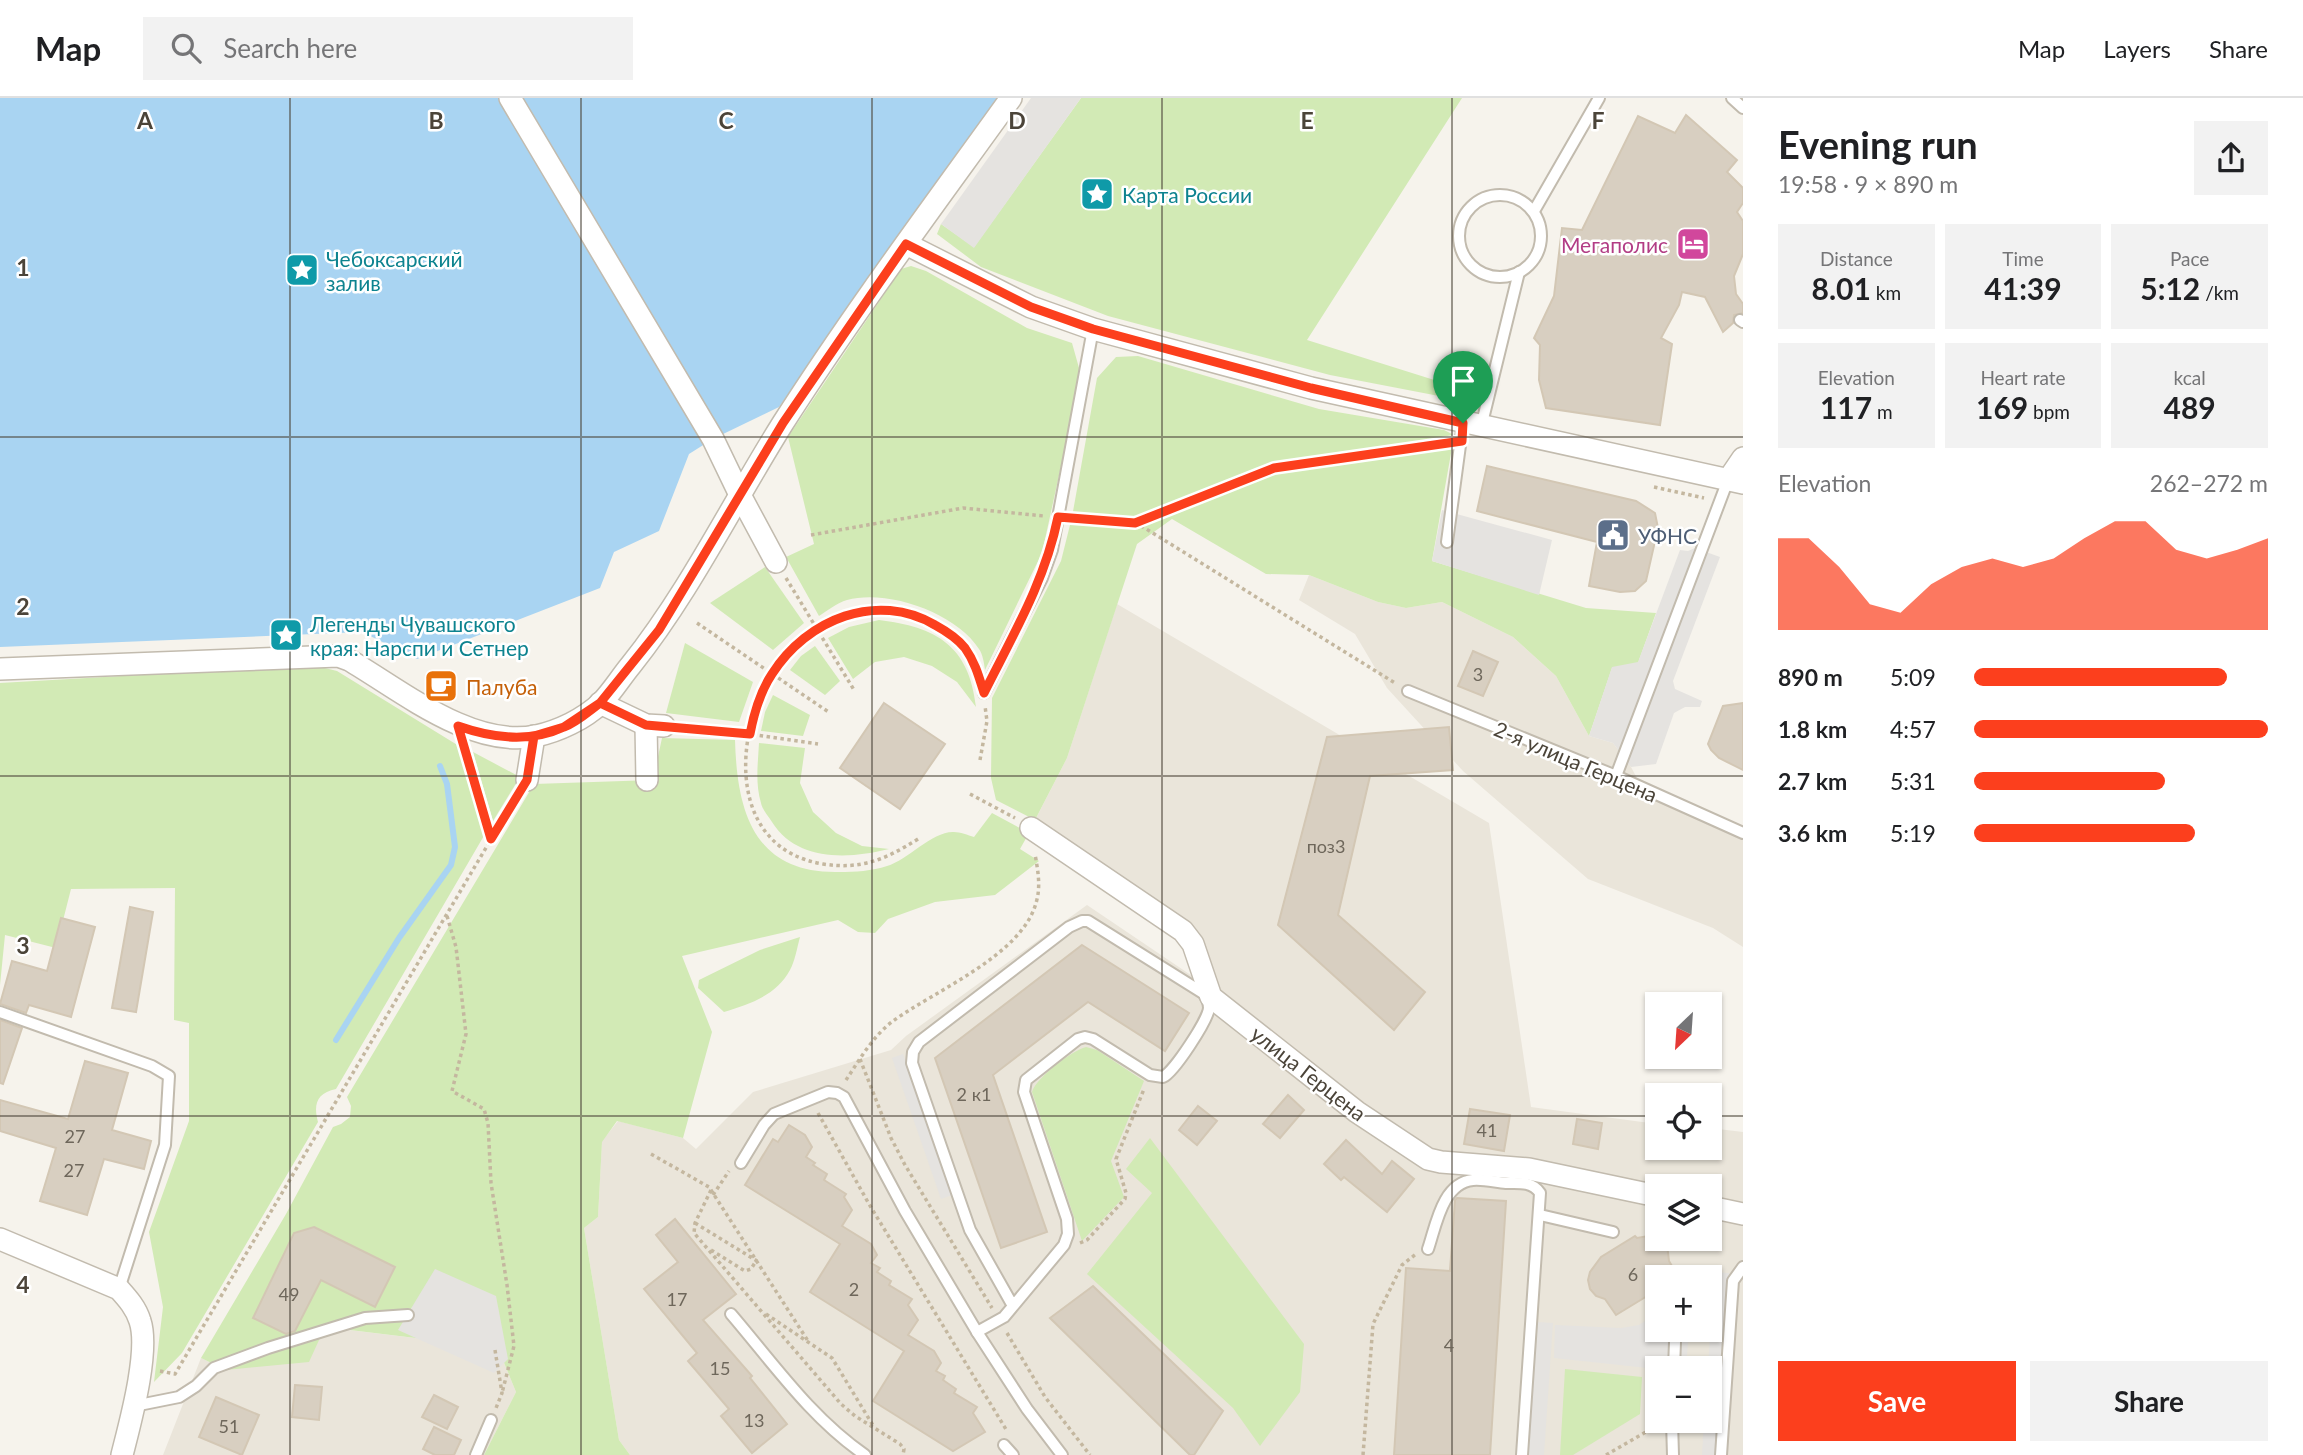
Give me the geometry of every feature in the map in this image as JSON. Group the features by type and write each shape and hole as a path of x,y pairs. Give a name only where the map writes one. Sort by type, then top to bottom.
{"street":[{"path":"510,98 713,439 776,562"},
{"path":"0,669 338,656 458,726 479,734 503,737 534,736 564,727 600,703 659,630 783,423 906,244 1011,98"},
{"path":"906,244 1031,307 1093,329 1469,430 1735,481 1743,458"},
{"path":"600,703 655,725 648,780"},
{"path":"527,780 534,736"},
{"name":"улица Герцена","path":"1031,828 1183,931 1194,944 1211,997 1357,1112 1428,1159 1529,1169 1645,1193"},
{"path":"1722,1210 1743,1214"},
{"path":"0,1239 119,1289 133,1305 141,1324 141,1367 122,1455"}],"lane":[{"path":"1534,211 1598,98"},
{"path":"1732,98 1743,108"},
{"path":"1496,195 1510,196 1523,201 1534,211 1542,238 1539,252 1531,264 1519,272 1494,276 1482,272 1464,255 1460,243 1463,217 1482,199 1496,195"},
{"path":"1447,542 1469,430 1519,272"},
{"path":"984,693 1042,578 1052,550 1093,329"},
{"path":"1616,776 1735,481"},
{"name":"2-я улица Герцена","path":"1408,691 1616,776 1743,833"},
{"path":"977,1332 1000,1321 1013,1306 1064,1245 1068,1234 1067,1219 1024,1092 1026,1080 1078,1039 1085,1037 1093,1039 1150,1075 1163,1077 1172,1070 1209,1010 1207,998 1203,993 1088,921 1082,920 1069,927 919,1042 915,1047 912,1062 970,1230 1013,1306"},
{"path":"0,1012 152,1066 169,1076 165,1146 119,1289"},
{"path":"736,1163 774,1114 828,1092 837,1093 847,1102 905,1211 977,1332 1027,1409 1062,1455"},
{"path":"1428,1249 1445,1200 1454,1189 1471,1180 1535,1186 1540,1193 1522,1455"},
{"path":"1540,1215 1613,1232"},
{"path":"1721,1455 1733,1281 1738,1271 1743,1268"},
{"path":"731,1314 816,1415 843,1440 865,1455"},
{"path":"134,1406 179,1397 196,1387 214,1368 268,1348 365,1318 408,1315"},
{"path":"1674,1356 1675,1342"},
{"path":"476,1455 491,1420"},
{"path":"1672,1433 1673,1455"},
{"path":"1008,1441 1013,1455"}],"path":[{"path":"811,536 963,508 1135,523 1274,468 1469,430"},
{"path":"1135,523 1408,691"},
{"path":"776,562 854,690"},
{"path":"918,839 890,856 865,864 834,865 812,862 776,846 755,815 748,796 746,765 750,734 762,692 772,673 793,650 817,631 862,610 884,608 926,619 948,632 964,647 976,666 984,693 987,721 981,760"},
{"path":"697,623 830,713"},
{"path":"655,725 818,744"},
{"path":"458,726 491,839"},
{"path":"141,1367 175,1374 527,780"},
{"path":"837,1093 878,1035 892,1022 1001,951 1020,934 1033,911 1039,888 1031,828 971,794"},
{"path":"446,915 456,947 466,1034 452,1091 484,1109 488,1123 491,1183 508,1285 514,1346 502,1392 491,1420"},
{"path":"860,1059 891,1138 905,1165 1045,1397 1090,1455"},
{"path":"1064,1245 1087,1240 1125,1199 1126,1193 1116,1159 1150,1075"},
{"path":"811,1099 1008,1441"},
{"path":"651,1154 705,1183 808,1341"},
{"path":"736,1163 712,1193 695,1223 694,1233 841,1404 900,1444 904,1449 903,1455"},
{"path":"695,1223 758,1261"},
{"path":"706,1247 743,1271 751,1269 758,1261"},
{"path":"1363,1455 1374,1319 1402,1265 1409,1257 1428,1249"},
{"path":"761,1311 836,1362 876,1429"},
{"path":"495,1350 502,1392"},
{"path":"1606,1455 1645,1433"}],"shaded area":[{"path":"1031,98 1081,98 974,248 941,224"},
{"path":"1442,510 1552,540 1539,595 1432,561"},
{"path":"1695,548 1720,557 1673,681 1675,689 1702,701 1700,707 1685,707 1674,713 1656,764 1631,767 1613,743 1589,736 1612,667 1638,662 1680,550"},
{"path":"1309,575 1378,602 1406,608 1442,602 1513,637 1556,676 1589,736 1613,743 1631,767 1646,795 1743,838 1743,947 1713,928 1588,879 1463,771 1387,688 1355,634 1299,600"},
{"path":"1117,604 1489,823 1531,1107 1645,1122 1645,1160 1722,1160 1722,1129 1743,1132 1743,1214 1722,1210 1722,1174 1645,1174 1645,1184 1529,1169 1438,1170 1525,1175 1645,1200 1645,1251 1722,1251 1722,1217 1743,1221 1743,1455 630,1455 619,1440 584,1228 598,1217 602,1141 618,1121 683,1138 696,1149 753,1092 891,1050 906,1036 1087,905 1207,986 1193,944 1031,828 1067,758"},
{"path":"903,1054 952,1195 941,1199 892,1058"},
{"path":"435,1269 496,1296 508,1359 494,1373 398,1330"},
{"path":"1722,1273 1729,1273 1722,1371 1722,1356 1709,1356 1710,1342 1722,1342"},
{"path":"1645,1321 1645,1342 1688,1342 1687,1356 1645,1356 1645,1368 1554,1358 1555,1325 1621,1328 1639,1325"},
{"path":"1537,1322 1553,1323 1544,1455 1528,1455"},
{"path":"324,1327 498,1348 516,1392 484,1455 163,1455 201,1358 226,1370"},
{"path":"1703,1433 1718,1433 1716,1455 1702,1455"}],"green space":[{"path":"1081,98 1462,98 1307,340 1447,384 1439,396 1330,375 1108,316 981,267 937,234 941,224 974,247"},
{"path":"911,266 926,271 1027,328 1072,343 1081,375 1042,553 985,670 980,651 968,636 938,615 920,607 901,601 864,597 843,601 819,616 786,557 814,544 788,437 901,269"},
{"path":"1138,356 1319,409 1444,430 1452,434 1453,442 1432,561 1586,608 1656,613 1638,663 1612,668 1589,736 1556,676 1513,637 1442,602 1406,608 1378,602 1309,575 1266,574 1172,519 1137,544 1067,758 1035,820 996,800 991,778 992,698 1061,561 1072,517 1097,378 1116,357"},
{"path":"765,567 804,623 773,650 710,603"},
{"path":"879,620 917,628 946,643 966,668 976,707 957,682 932,666 904,657 875,662 853,679 828,638 849,627"},
{"path":"685,643 753,682 739,722 666,713"},
{"path":"815,646 840,681 825,695 790,670 801,656"},
{"path":"313,665 337,671 459,746 485,834 336,1089 324,1093 318,1100 318,1122 182,1353 154,1382 163,1307 149,1232 189,1121 189,1023 174,1020 175,888 71,889 56,948 5,935 0,985 0,683"},
{"path":"773,695 810,715 803,736 761,731 765,712"},
{"path":"662,738 735,740 740,791 746,814 756,834 769,850 787,862 810,870 839,872 881,868 895,863 946,833 956,832 974,837 992,813 1029,833 1020,849 1039,861 995,895 935,902 888,919 875,933 858,932 838,920 682,956 712,1032 683,1138 617,1121 602,1142 598,1217 584,1228 619,1440 630,1455 484,1455 516,1392 498,1348 325,1327 309,1362 226,1370 201,1358 286,1214 333,1127 350,1117 351,1106 347,1097 534,784 653,780"},
{"path":"759,743 805,748 800,783 813,812 836,833 862,846 889,849 857,855 825,854 809,851 783,835 765,812 759,796"},
{"path":"473,752 520,777 493,821"},
{"path":"800,937 790,970 770,993 761,998 724,1012 698,988 699,980 760,950"},
{"path":"1086,1047 1097,1050 1144,1081 1111,1161 1124,1197 1082,1241 1032,1092 1055,1066"},
{"path":"1150,1138 1304,1344 1300,1392 1260,1446 1233,1408 1087,1274 1152,1193 1126,1169"},
{"path":"1565,1369 1642,1377 1640,1414 1573,1455 1560,1455"}],"water":[{"name":"Чебоксарский залив","path":"0,98 502,98 708,442 689,454 659,531 614,552 600,588 417,659 362,632 0,647"},
{"path":"519,98 998,98 779,407 719,436"}],"building":[{"path":"1686,115 1737,160 1727,172 1743,188 1743,203 1737,212 1743,221 1743,254 1734,276 1736,294 1743,304 1743,313 1734,315 1733,323 1723,332 1705,297 1682,292 1679,305 1661,338 1672,344 1660,425 1546,408 1539,380 1540,345 1534,338 1554,296 1562,228 1582,230 1638,116 1675,133"},
{"name":"УФНС","path":"1487,466 1636,501 1655,513 1658,528 1646,581 1635,591 1620,592 1589,586 1597,542 1477,511"},
{"path":"1473,651 1498,662 1483,696 1458,686"},
{"path":"884,703 945,744 900,809 840,768"},
{"path":"1743,703 1743,770 1719,758 1708,744 1723,706"},
{"path":"1449,727 1453,770 1370,776 1338,915 1425,992 1394,1030 1278,925 1327,737"},
{"path":"130,907 153,912 136,1012 112,1008"},
{"path":"61,918 95,927 71,1017 29,1005 26,1013 0,1004 12,961 47,971"},
{"path":"1082,945 1189,1013 1165,1051 1088,1002 993,1075 1047,1232 1001,1248 935,1058"},
{"path":"0,1020 22,1028 3,1084 0,1083"},
{"path":"85,1061 128,1073 112,1130 151,1141 144,1169 104,1159 87,1215 40,1201 56,1148 0,1131 0,1100 68,1119"},
{"path":"1288,1095 1304,1110 1280,1138 1263,1124"},
{"path":"1198,1106 1217,1121 1197,1145 1179,1130"},
{"path":"1470,1109 1510,1115 1504,1151 1464,1144"},
{"path":"1577,1119 1602,1123 1598,1149 1573,1144"},
{"path":"789,1125 805,1135 812,1147 806,1157 827,1174 824,1180 846,1194 844,1197 852,1210 842,1226 871,1244 877,1255 871,1263 880,1268 877,1272 891,1281 889,1285 912,1299 908,1305 918,1320 908,1335 934,1351 941,1363 936,1371 945,1376 943,1380 956,1389 954,1393 977,1407 973,1413 985,1432 953,1451 873,1401 904,1351 810,1292 840,1244 745,1185 773,1139 778,1142"},
{"path":"1346,1140 1382,1174 1392,1161 1414,1179 1387,1212 1344,1177 1341,1180 1324,1164"},
{"path":"1457,1198 1506,1201 1490,1455 1394,1455 1406,1268 1450,1271"},
{"path":"675,1219 736,1294 703,1320 752,1376 750,1378 787,1424 752,1453 721,1416 729,1409 688,1361 697,1353 644,1289 678,1262 656,1235"},
{"path":"314,1227 395,1267 375,1307 321,1280 295,1331 286,1334 253,1318 294,1233"},
{"path":"1635,1236 1645,1237 1645,1251 1668,1251 1671,1265 1645,1265 1645,1297 1616,1315 1605,1299 1596,1296 1590,1289 1590,1272 1601,1257"},
{"path":"1093,1286 1223,1411 1194,1455 1190,1455 1050,1318"},
{"path":"295,1385 322,1387 319,1420 292,1417"},
{"path":"434,1395 458,1407 447,1429 422,1417"},
{"path":"216,1397 259,1415 242,1455 199,1437"},
{"path":"434,1427 461,1440 454,1455 435,1455 423,1449"}],"waterway":[{"path":"336,1040 399,938 451,865 455,847 447,784 440,766"}],"place":[{"name":"Карта России","path":"1097,194"},
{"name":"Мегаполис","path":"1693,244"},
{"name":"Чебоксарский залив","path":"302,270"},
{"name":"УФНС","path":"1613,535"},
{"name":"Легенды Чувашского края: Нарспи и Сетнер","path":"286,635"},
{"name":"Палуба","path":"441,686"}],"route":[{"path":"1463,423 1311,388 1093,329 1031,307 906,244 783,423 659,630 600,703 564,727 534,736 527,780 491,839 458,726 479,734 503,737 534,736 564,727 600,703 646,725 750,734 762,692 772,673 801,642 840,618 862,610 884,608 926,619 948,632 964,647 976,666 984,693 1042,578 1052,550 1058,517 1135,523 1274,468 1462,441 1463,423"}]}
